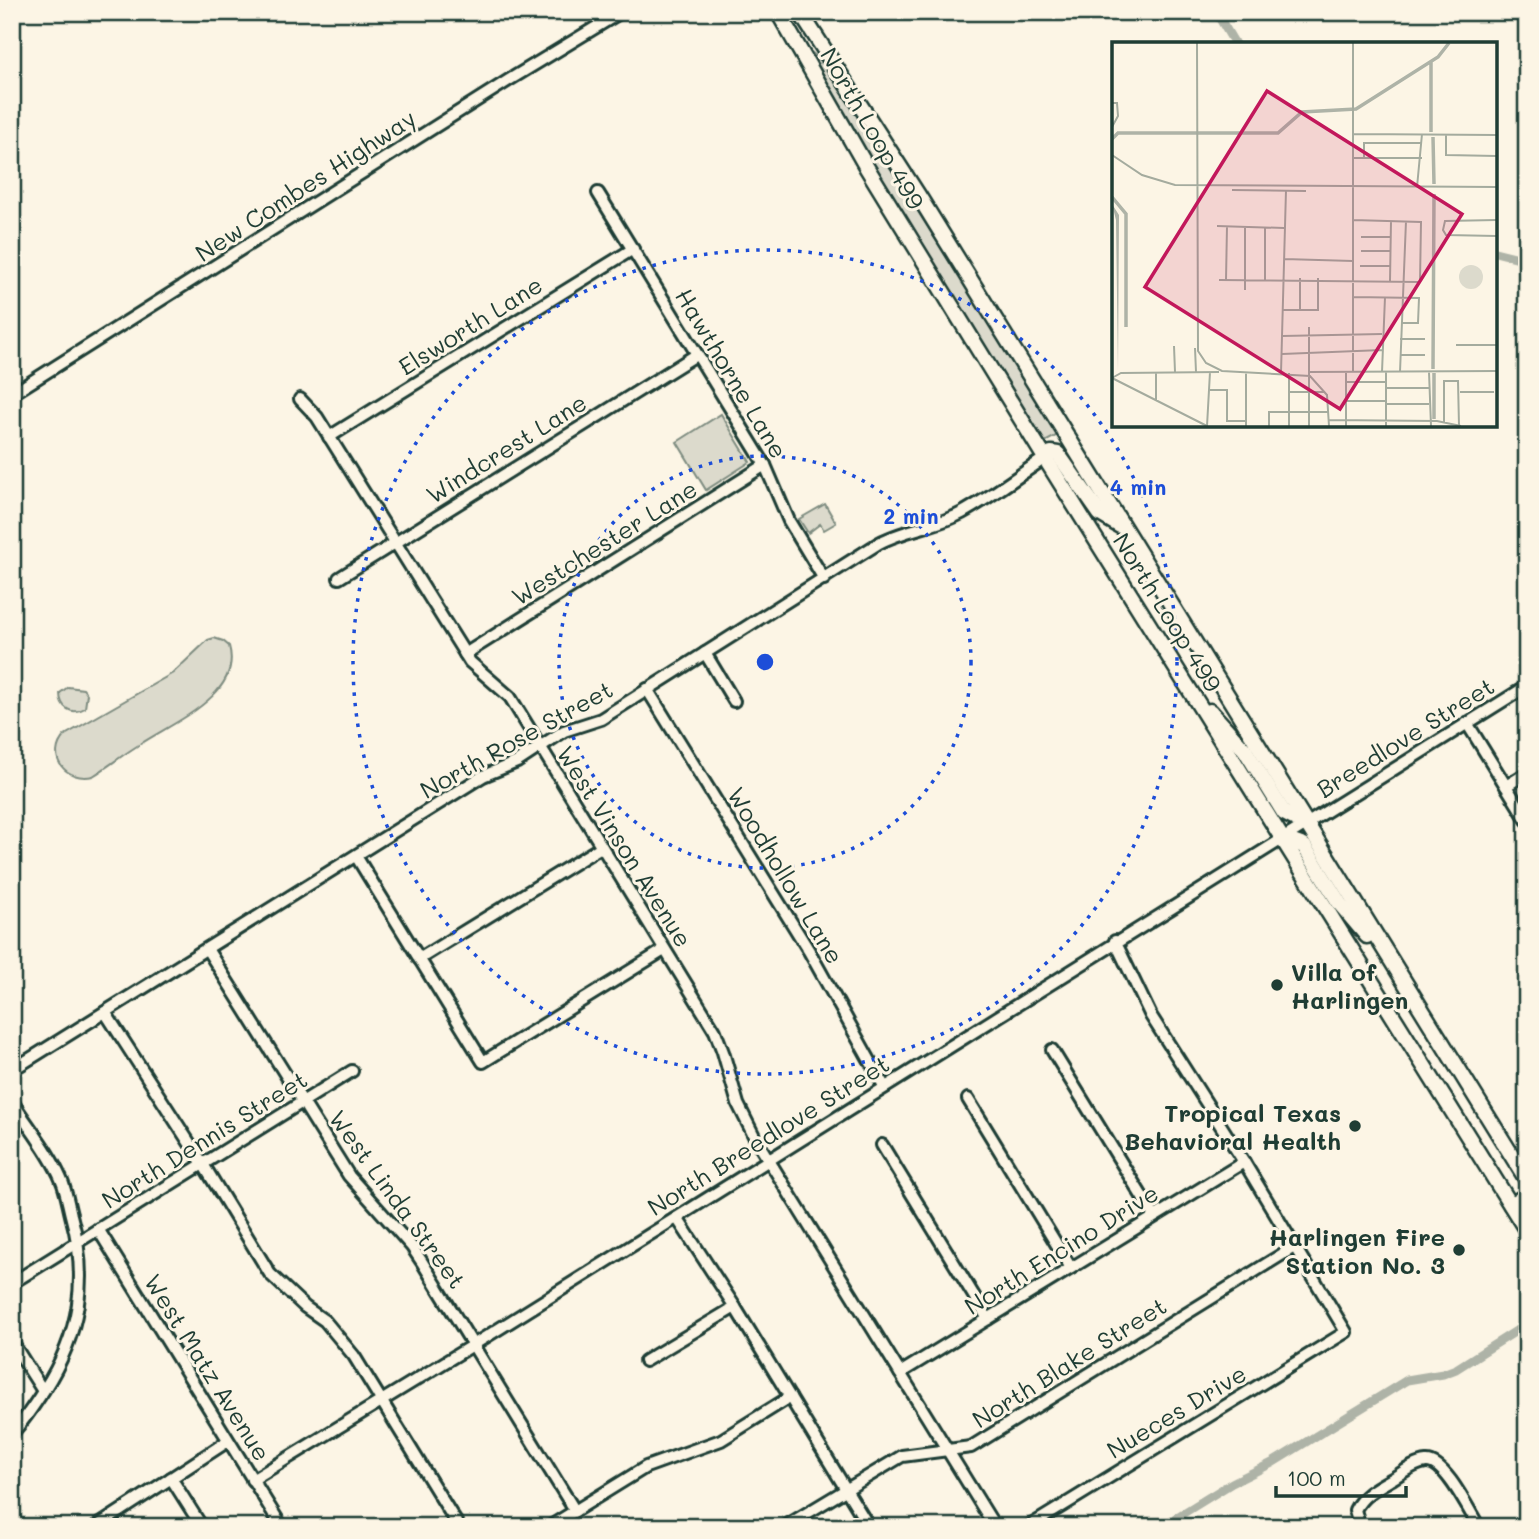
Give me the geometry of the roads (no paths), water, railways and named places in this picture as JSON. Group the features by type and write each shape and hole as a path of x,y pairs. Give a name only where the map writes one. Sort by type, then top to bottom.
{"main road":[{"name":"North Loop 499","path":"778,12 867,168 1045,458 1527,1231"},
{"name":"North Loop 499","path":"800,12 918,195 1527,1180"},
{"path":"1045,458 1052,453 1058,454 1100,514 1121,526"},
{"path":"1189,690 1245,750 1283,813 1305,824"},
{"path":"1282,838 1304,846 1340,904 1393,965"},
{"path":"1511,1205 1527,1195"}],"street":[{"name":"New Combes Highway","path":"12,394 621,12"},
{"name":"Hawthorne Lane","path":"598,193 765,465 789,521 824,579"},
{"name":"Elsworth Lane","path":"330,437 633,249"},
{"name":"Windcrest Lane","path":"339,578 696,355"},
{"name":"West Vinson Avenue","path":"300,399 309,406 330,437 470,662 510,697 715,1031 741,1112 995,1527"},
{"name":"North Rose Street","path":"12,1070 483,776 517,762 564,731 601,719 894,535 943,521 963,512 1045,458"},
{"name":"Westchester Lane","path":"465,654 765,465"},
{"path":"705,653 734,701"},
{"name":"Breedlove Street","path":"1305,824 1527,686"},
{"name":"Woodhollow Lane","path":"648,689 828,983 850,1029 884,1086"},
{"path":"1467,723 1527,820"},
{"path":"1506,786 1527,773"},
{"name":"North Breedlove Street","path":"252,1480 382,1402 1305,824"},
{"path":"419,959 601,847"},
{"path":"356,856 483,1062 664,950"},
{"path":"1115,942 1151,1016 1244,1162 1294,1247"},
{"name":"West Linda Street","path":"207,949 354,1183 412,1247 575,1511"},
{"path":"105,1012 204,1164 270,1274 332,1329 354,1356 459,1527"},
{"path":"1052,1050 1154,1216"},
{"name":"North Dennis Street","path":"12,1283 352,1071"},
{"path":"968,1099 1071,1268"},
{"path":"12,1101 52,1161 62,1181 78,1241 80,1282 74,1327 63,1358 29,1414 12,1433"},
{"path":"12,1128 24,1120"},
{"path":"882,1145 988,1319"},
{"name":"North Encino Drive","path":"900,1374 1244,1162"},
{"path":"677,1218 735,1307 869,1527"},
{"name":"West Matz Avenue","path":"98,1229 282,1527"},
{"name":"Nueces Drive","path":"1028,1527 1346,1332 1294,1247"},
{"name":"North Blake Street","path":"784,1527 902,1456 971,1447 1294,1247"},
{"path":"645,1361 735,1307"},
{"path":"12,1342 43,1391"},
{"path":"549,1527 646,1467 721,1440 790,1396"},
{"path":"96,1527 228,1441"},
{"path":"1360,1527 1355,1510 1364,1497 1416,1464 1430,1462 1437,1464 1446,1474 1479,1527"},
{"path":"171,1478 202,1527"}],"waterway":[{"path":"1216,12 1234,42"},
{"path":"1497,252 1527,260"},
{"path":"1161,1527 1407,1380 1456,1369 1527,1324"}],"place":[{"name":"Villa of Harlingen","path":"1277,985"},
{"name":"Tropical Texas Behavioral Health","path":"1355,1126"},
{"name":"Harlingen Fire Station No. 3","path":"1459,1250"}]}
